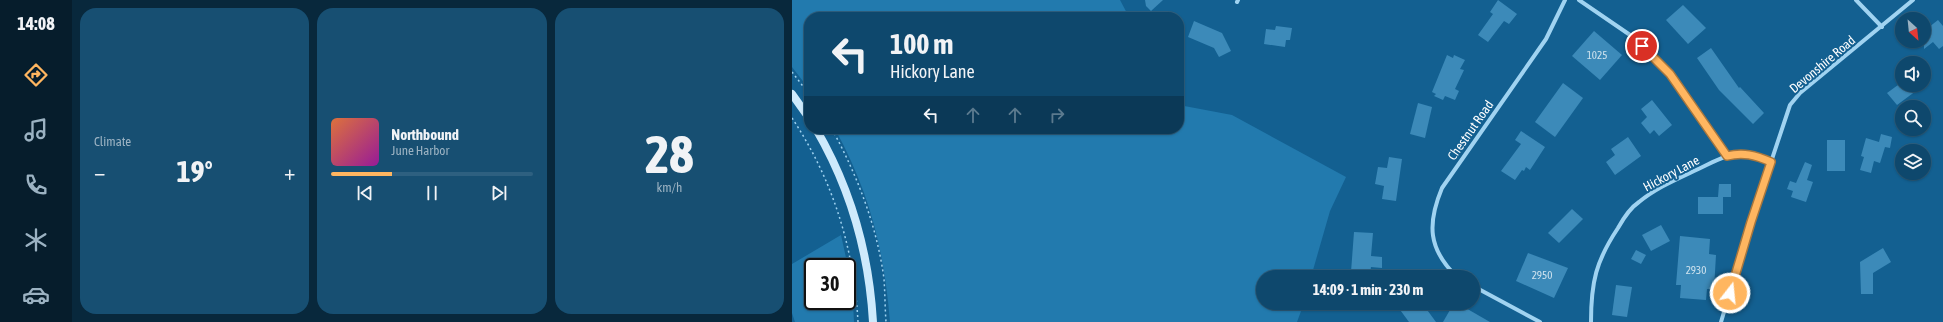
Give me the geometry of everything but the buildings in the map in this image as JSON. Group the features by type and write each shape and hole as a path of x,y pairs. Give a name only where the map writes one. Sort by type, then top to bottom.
{"main road":[{"path":"792,94 804,111"},
{"path":"819,134 837,168 858,228 867,265 872,322"}],"street":[{"name":"Chestnut Road","path":"1450,270 1436,247 1432,218 1442,188 1546,39 1565,0"},
{"path":"1579,0 1633,37 1670,74 1727,156"},
{"path":"1856,0 1882,27"},
{"name":"Devonshire Road","path":"1722,322 1751,222 1790,105 1800,93 1913,0"},
{"name":"Hickory Lane","path":"1591,322 1592,288 1596,268 1606,246 1622,221 1637,203 1661,187 1727,156 1739,153 1756,156 1771,162"},
{"path":"1480,290 1540,322"}],"path":[{"path":"792,72 804,88"},
{"path":"792,118 820,165 840,216 855,285 858,322"},
{"path":"834,134 850,165 870,216 884,278 886,322"}],"shaded area":[{"path":"792,0 1120,0 1126,12 804,12 804,83 792,67"},
{"path":"1184,106 1232,115 1346,177 1330,211 1313,270 1256,270 1256,310 1301,310 1297,322 890,322 884,270 879,246 858,176 838,134 1184,134"},
{"path":"841,235 846,258 804,258 804,310 853,310 854,322 795,322 792,313 792,264"}],"route":[{"path":"1642,46 1670,74 1727,156 1739,153 1756,156 1771,162 1730,293"}]}
